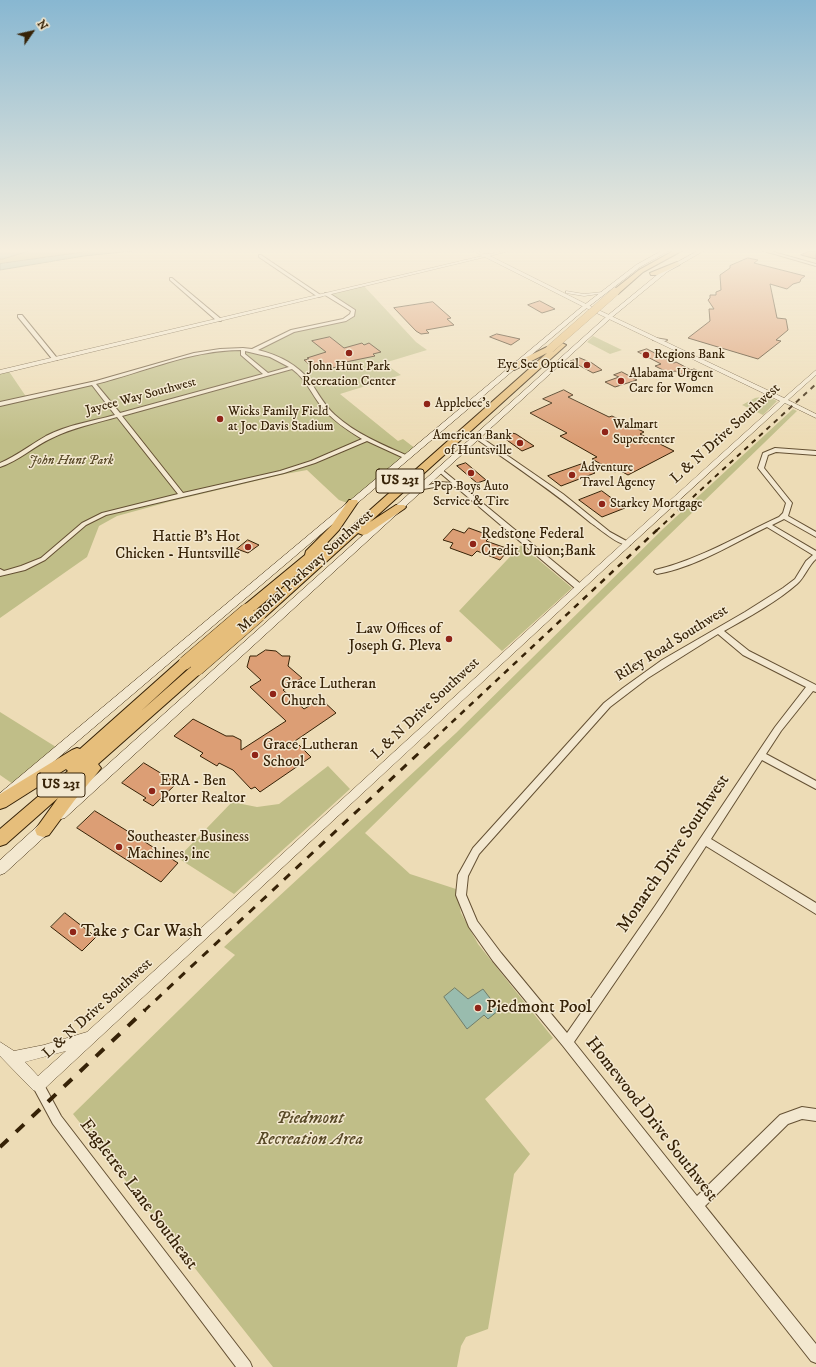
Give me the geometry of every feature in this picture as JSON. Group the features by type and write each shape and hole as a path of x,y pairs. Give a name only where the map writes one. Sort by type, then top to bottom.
{"highway":[{"name":"Memorial Parkway Southwest","path":"253,613 301,564 321,550 550,349 594,313"},
{"name":"Memorial Parkway Southwest","path":"0,827 69,768 108,731 191,666 253,613 330,552 597,313"},
{"path":"546,375 548,366 562,345"},
{"path":"511,368 550,349"},
{"path":"301,564 335,528 353,502"},
{"path":"330,552 348,542 400,507"},
{"name":"Memorial Parkway Southwest","path":"0,839 52,793 124,734 191,666"},
{"path":"2,797 67,761 108,731"},
{"path":"43,830 68,796 124,734"}],"main road":[{"path":"2,797 578,313"},
{"path":"0,869 614,313"},
{"path":"575,315 591,316 600,320 602,323"},
{"path":"221,613 222,625 227,630 235,633 251,633 269,624"},
{"path":"181,647 198,640 206,639 216,641 227,649 228,655 224,666"}],"street":[{"path":"211,313 219,320"},
{"path":"0,372 249,313"},
{"path":"254,350 293,331 344,320 352,315 352,313"},
{"path":"605,313 666,340 681,350"},
{"path":"611,315 621,323 681,350 816,416"},
{"path":"20,316 55,359"},
{"path":"602,323 621,323"},
{"path":"655,339 666,340"},
{"path":"243,349 243,354 266,374"},
{"path":"0,404 93,383 203,353 219,350 254,350 282,360 294,367 306,377 326,409 366,439 406,457"},
{"name":"Jaycee Way Southwest","path":"0,465 12,460 49,437 69,429 118,414 294,367"},
{"name":"L & N Drive Southwest","path":"38,1085 816,372"},
{"path":"93,383 182,495"},
{"path":"477,437 561,495 608,533 628,544"},
{"path":"1,573 23,568 43,559 84,524 104,514 282,472 313,462 366,439"},
{"path":"657,572 668,570 701,557 784,516 789,503 781,491 767,479 761,468 765,454 775,450 816,453"},
{"path":"440,470 580,587"},
{"path":"420,489 440,484 458,485"},
{"path":"784,516 816,535"},
{"path":"768,525 816,555"},
{"name":"Riley Road Southwest","path":"473,857 476,851 505,817 607,705 627,687 769,601 799,578 804,567 816,555"},
{"path":"719,631 746,653 813,688"},
{"name":"Monarch Drive Southwest","path":"567,1042 659,909 778,729 813,688"},
{"path":"761,755 816,785"},
{"path":"704,840 816,909"},
{"name":"Homewood Drive Southwest","path":"473,857 464,875 461,896 473,924 497,957 567,1042 816,1356"},
{"path":"12,1058 44,1051 90,1037"},
{"name":"Eagletree Lane Southeast","path":"0,1048 12,1058 38,1085 57,1120 245,1367"},
{"path":"696,1206 784,1119 802,1113 816,1115"}],"green space":[{"name":"John Hunt Park","path":"351,313 389,313 416,342 427,350 384,363 401,375 340,394 398,441 403,439 416,449 350,504 339,500 307,470 172,501 117,516 99,526 87,557 0,618 0,372 8,370 27,398 93,383 203,353 219,350 254,350 293,331 349,318"},
{"path":"593,336 622,350 610,354 587,342"},
{"path":"767,396 777,401 763,415 742,405 755,398"},
{"name":"Piedmont Recreation Area","path":"793,409 797,411 365,833 410,874 456,889 461,913 478,944 553,1038 485,1099 530,1154 514,1174 488,1329 466,1337 461,1346 457,1367 273,1367 73,1114 235,955 224,947 456,733 664,528"},
{"path":"521,545 572,588 502,651 459,611"},
{"path":"0,712 56,747 13,784 0,775"},
{"path":"328,766 350,789 234,894 178,858 232,802 257,807 279,804"}],"shaded area":[{"path":"455,988 468,999 483,989 499,1010 488,1019 484,1015 467,1029 444,997"}],"building":[{"path":"399,313 445,313 451,318 447,319 454,325 426,330 429,333 421,334 416,331"},
{"path":"709,313 776,313 777,318 786,319 788,330 776,340 781,341 758,359 688,338 710,321"},
{"path":"497,334 520,339 511,345 490,337"},
{"name":"John Hunt Park Recreation Center","path":"330,337 344,348 362,343 364,345 369,343 381,352 373,354 375,356 341,363 343,365 326,370 324,367 316,370 304,360 326,352 312,341"},
{"path":"647,349 674,363 676,362 691,370 694,369 705,374 692,379 675,371 669,373 655,366 661,364 638,352"},
{"name":"Eye See Optical","path":"580,358 592,363 602,370 593,373 571,361"},
{"name":"Alabama Urgent Care for Women","path":"622,372 637,380 615,387 605,382 619,377 614,375"},
{"name":"Walmart Supercenter","path":"564,390 573,395 568,397 644,432 640,434 674,451 628,475 619,470 615,472 592,459 597,457 560,436 567,433 530,413 552,403 543,399"},
{"name":"American Bank of Huntsville","path":"512,433 534,446 522,451 504,438 506,437 504,436"},
{"name":"Pep Boys Auto Service & Tire","path":"466,463 486,480 477,483 457,466"},
{"name":"Adventure Travel Agency","path":"582,464 595,473 561,486 548,476"},
{"name":"Starkey Mortgage","path":"602,491 625,508 602,517 579,500"},
{"name":"Redstone Federal Credit Union;Bank","path":"469,528 491,536 486,541 509,549 500,560 477,551 472,556 450,548 453,543 443,540 453,529 464,533"},
{"name":"Hattie B's Hot Chicken - Huntsville","path":"248,540 259,545 248,553 237,549"},
{"path":"266,650 276,651 282,656 290,656 288,666 302,678 283,690 304,709 321,699 336,713 295,741 311,757 260,792 255,787 251,789 233,770 219,763 217,766 200,756 203,753 174,736 193,719 226,736 233,736 241,740 241,750 286,721 250,687 261,680 247,667 250,656 256,656"},
{"name":"ERA - Ben Porter Realtor","path":"144,763 177,783 153,806 143,800 146,798 122,783"},
{"name":"Southeaster Business Machines, inc","path":"95,811 178,863 161,882 77,828"},
{"name":"Take 5 Car Wash","path":"65,913 96,937 82,951 51,927"}],"railway":[{"path":"656,531 816,384"},
{"path":"434,739 657,530"},
{"path":"144,1011 435,738"},
{"path":"0,1147 145,1010"}],"place":[{"name":"John Hunt Park Recreation Center","path":"349,353"},
{"name":"Regions Bank","path":"646,355"},
{"name":"Eye See Optical","path":"587,365"},
{"name":"Alabama Urgent Care for Women","path":"621,381"},
{"name":"Applebee's","path":"427,404"},
{"name":"Wicks Family Field at Joe Davis Stadium","path":"220,419"},
{"name":"Walmart Supercenter","path":"605,432"},
{"name":"American Bank of Huntsville","path":"520,443"},
{"name":"Pep Boys Auto Service & Tire","path":"471,473"},
{"name":"Adventure Travel Agency","path":"572,475"},
{"name":"Starkey Mortgage","path":"602,504"},
{"name":"Redstone Federal Credit Union;Bank","path":"473,544"},
{"name":"Hattie B's Hot Chicken - Huntsville","path":"248,547"},
{"name":"Law Offices of Joseph G. Pleva","path":"449,639"},
{"name":"Grace Lutheran Church","path":"273,694"},
{"name":"Grace Lutheran School","path":"255,755"},
{"name":"ERA - Ben Porter Realtor","path":"152,791"},
{"name":"Southeaster Business Machines, inc","path":"119,847"},
{"name":"Take 5 Car Wash","path":"73,932"},
{"name":"Piedmont Pool","path":"478,1008"}]}
